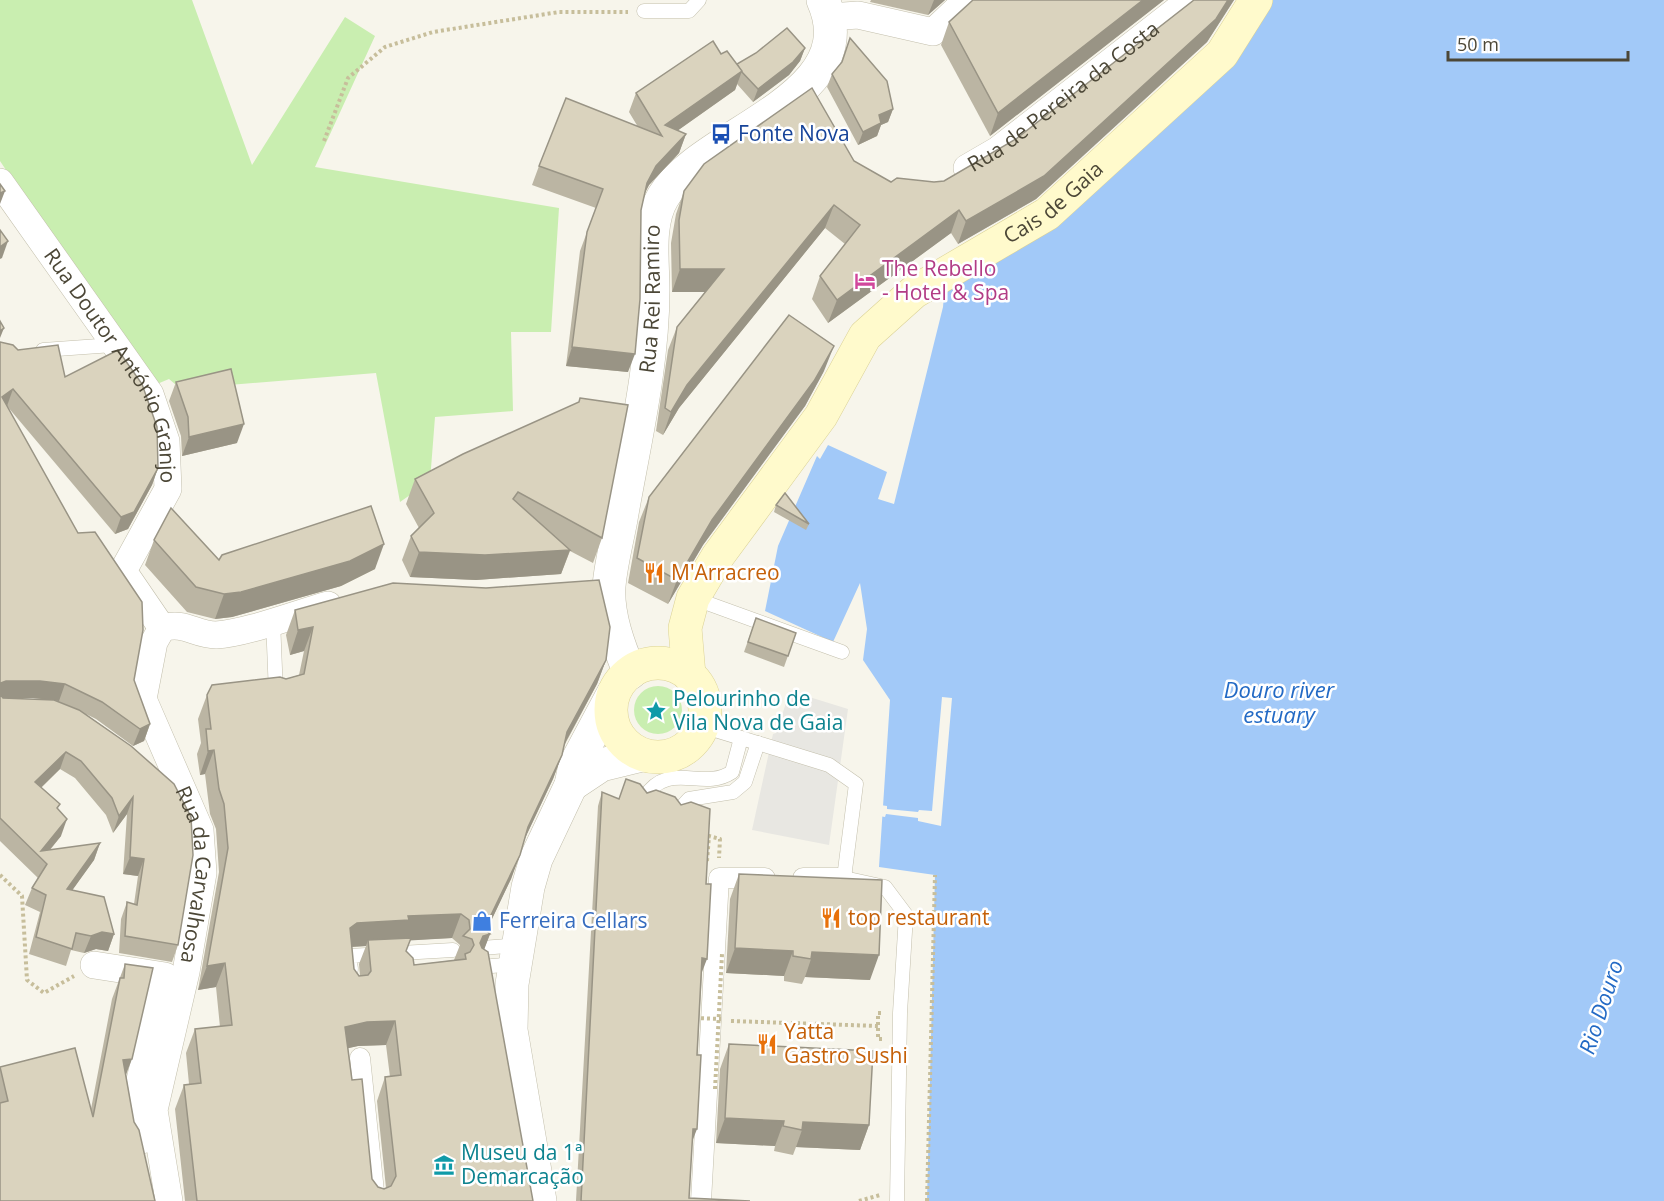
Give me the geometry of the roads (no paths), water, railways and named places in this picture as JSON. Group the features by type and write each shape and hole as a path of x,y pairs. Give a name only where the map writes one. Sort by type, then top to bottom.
{"main road":[{"name":"Cais de Gaia","path":"633,677 689,613 718,556 821,416 865,336 879,321 914,292 1047,214 1222,54 1256,0"},
{"path":"689,613 689,675"},
{"path":"674,666 689,675 700,690 705,708 702,726 692,742 678,753 660,758 642,755 626,745 615,730 610,712 633,677 674,666"}],"street":[{"path":"827,8 933,32 968,0"},
{"name":"Rua de Pereira da Costa","path":"950,178 998,150 1190,0"},
{"name":"Rua Rei Ramiro","path":"633,677 598,588 651,337 652,234 662,198 685,172 813,94 829,48 827,8"},
{"name":"Rua Doutor António Granjo","path":"0,182 113,345 150,394 166,441 168,489 123,570 162,628"},
{"path":"162,628 172,625 186,626 212,635 234,633 349,600"},
{"name":"Rua da Carvalhosa","path":"162,628 154,642 143,699 173,783 200,830 203,873 186,972 154,1110 168,1195"},
{"path":"540,1201 511,1030 512,984 528,887 536,859 571,785 575,765 633,677"},
{"path":"571,785 601,765 642,755"},
{"path":"701,1201 713,873 844,878"},
{"path":"94,965 165,976 135,1101 150,1182 168,1195"},
{"path":"360,1058 375,1201"}],"lane":[{"path":"644,12 689,11 699,0"},
{"path":"34,351 113,345"},
{"path":"689,613 842,652"},
{"path":"273,620 276,694"},
{"path":"702,726 829,765 855,784 844,878 885,888 906,915 900,1013 897,1201"},
{"path":"644,798 653,785 677,776 721,779 732,772 741,738"},
{"path":"679,810 689,799 733,792 745,782 758,743"},
{"path":"482,948 517,954"},
{"path":"352,983 349,956 453,950"},
{"path":"480,967 517,954"}],"water":[{"name":"Douro river estuary","path":"1273,0 1664,0 1664,1201 927,1201 935,875 879,867 890,700 863,660 867,629 860,583 833,642 765,611 778,546 817,456 820,459 828,445 887,472 878,499 894,504 943,307 945,284 1233,58"}],"place":[{"name":"Fonte Nova","path":"721,134"},
{"name":"The Rebello - Hotel & Spa","path":"865,281"},
{"name":"M'Arracreo","path":"654,573"},
{"name":"Pelourinho de Vila Nova de Gaia","path":"656,711"},
{"name":"top restaurant","path":"831,918"},
{"name":"Ferreira Cellars","path":"482,921"},
{"name":"Yatta Gastro Sushi","path":"767,1044"},
{"name":"Museu da 1ª Demarcação","path":"444,1165"}],"water label":[{"name":"Rio Douro","path":"1601,1007"}]}
